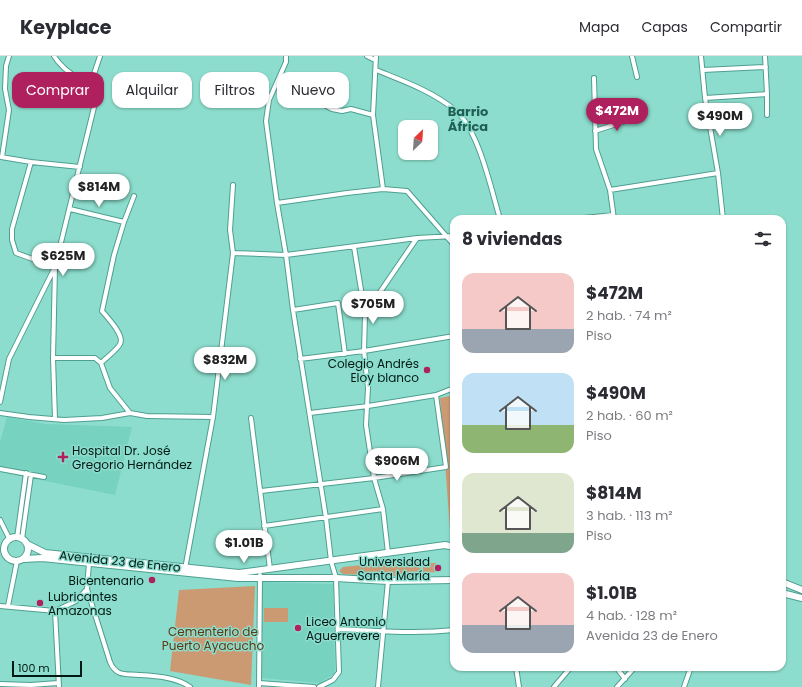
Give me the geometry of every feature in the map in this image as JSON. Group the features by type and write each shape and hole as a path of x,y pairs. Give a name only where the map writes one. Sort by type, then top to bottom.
{"main road":[{"name":"Avenida 23 de Enero","path":"22,540 45,553 238,578 336,578 388,581 450,580"},
{"path":"16,561 9,559 3,551 5,543 22,540 28,550 24,559"},
{"name":"Avenida 23 de Enero","path":"16,561 42,558 185,571 239,573 445,545 450,546"},
{"path":"786,584 802,590"},
{"path":"786,594 802,598"}],"street":[{"path":"9,56 2,89 9,110 1,157 80,167"},
{"path":"54,56 57,61 70,72"},
{"path":"95,72 100,56"},
{"path":"282,72 286,62 286,56"},
{"path":"368,56 376,58 372,116 383,189"},
{"path":"632,56 637,77"},
{"path":"701,56 705,98 718,173 723,215"},
{"path":"765,56 767,115"},
{"path":"703,70 766,67"},
{"path":"376,70 421,88 456,110 476,139 499,215"},
{"path":"594,78 596,149 610,190 613,215"},
{"path":"277,82 269,100 266,122 286,255 292,310 310,413 331,561 336,578 339,672 333,680 319,687"},
{"path":"705,98 767,94"},
{"path":"0,402 9,359 55,267 94,108"},
{"path":"332,108 342,111 351,109 372,116"},
{"path":"595,131 635,118"},
{"path":"31,162 12,229 14,248 16,252 55,267"},
{"path":"610,190 718,173"},
{"path":"185,571 213,416 233,253 230,230 233,185"},
{"path":"277,203 383,189 406,191 450,240"},
{"path":"101,363 120,344 121,338 119,333 102,311 114,255 134,196"},
{"path":"70,209 124,222"},
{"path":"233,253 286,255 417,238 448,237"},
{"path":"365,314 417,238"},
{"path":"354,247 365,314 364,352 368,406 366,425 374,478 384,509 388,553"},
{"path":"55,267 53,358 55,420"},
{"path":"292,310 338,303 345,354"},
{"path":"300,359 364,352 450,337"},
{"path":"53,358 95,358 101,363 110,388 130,413"},
{"path":"310,413 368,406 436,395 450,390"},
{"path":"261,491 320,483 374,478 446,467 436,395"},
{"path":"0,412 55,420 102,418 130,413 147,416 213,416"},
{"path":"251,418 270,569"},
{"path":"0,469 44,477"},
{"path":"22,540 26,473"},
{"path":"22,540 31,475"},
{"path":"264,526 384,509"},
{"path":"0,520 5,543"},
{"path":"8,606 16,561"},
{"path":"89,562 87,589 113,669 120,674 172,679 190,687"},
{"path":"260,571 259,685 314,687"},
{"path":"378,687 388,581"},
{"path":"0,606 55,611 76,601 87,589"},
{"path":"0,684 58,685 55,611"},
{"path":"338,629 383,632 437,632 450,630"},
{"path":"516,671 518,687"},
{"path":"554,687 568,671"},
{"path":"619,671 625,679"},
{"path":"617,687 631,671"},
{"path":"684,687 690,671"}],"shaded area":[{"name":"Hospital Dr. José Gregorio Hernández","path":"7,417 46,424 132,427 115,495 0,472 0,442"},
{"name":"Liceo Antonio Aguerrevere","path":"262,582 333,584 335,673 320,683 262,678"}],"green space":[{"path":"450,396 450,529 440,398"},
{"path":"418,559 423,577 343,574 339,571 343,567"},
{"path":"423,563 436,563 436,572 423,573"},
{"name":"Cementerio de Puerto Ayacucho","path":"255,586 251,685 170,671 179,590"},
{"path":"264,608 288,608 288,622 264,622"}],"place":[{"name":"Colegio Andrés Eloy blanco","path":"427,370"},
{"name":"Hospital Dr. José Gregorio Hernández","path":"63,457"},
{"name":"Universidad Santa María","path":"438,568"},
{"name":"Bicentenario","path":"152,580"},
{"name":"Lubricantes Amazonas","path":"40,603"},
{"name":"Liceo Antonio Aguerrevere","path":"298,628"}],"district":[{"name":"Barrio África","path":"468,118"}]}
